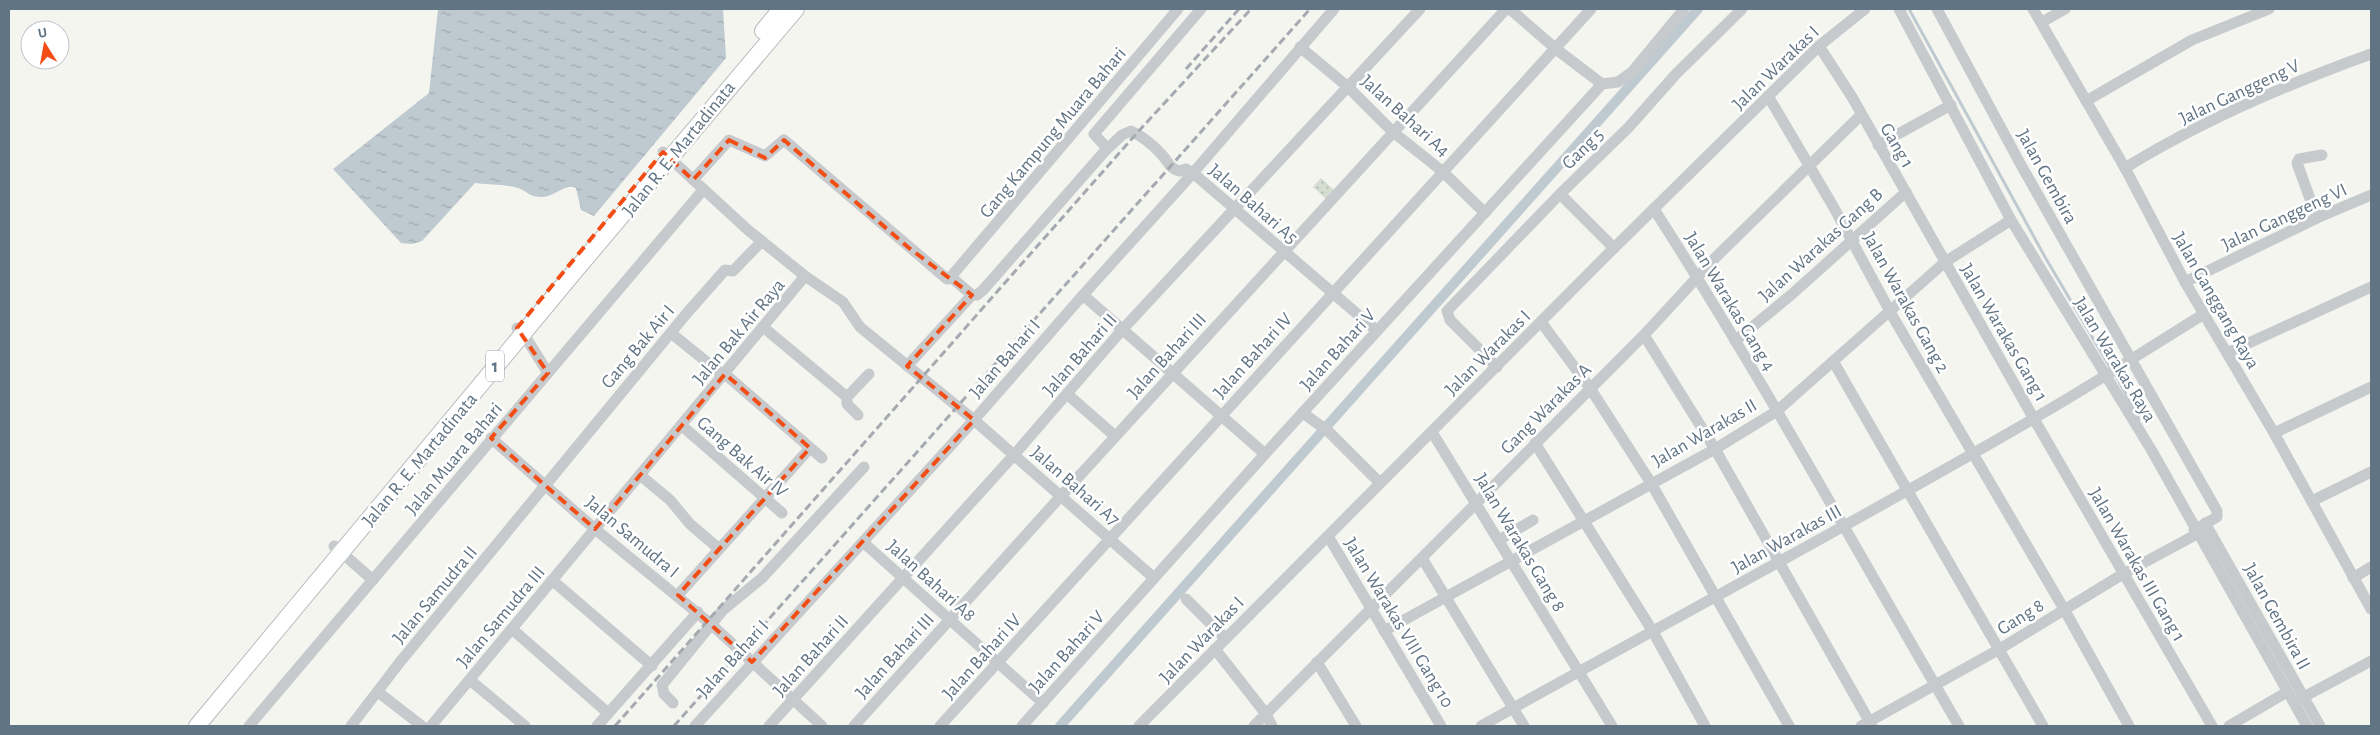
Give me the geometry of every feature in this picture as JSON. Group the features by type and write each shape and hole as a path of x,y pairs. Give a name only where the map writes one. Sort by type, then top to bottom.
{"highway":[{"name":"Jalan R. E. Martadinata","path":"188,726 666,155 781,9"},
{"name":"Jalan R. E. Martadinata","path":"666,155 796,9"},
{"name":"Jalan R. E. Martadinata","path":"197,726 337,550"}],"street":[{"name":"Gang Kampung Muara Bahari","path":"951,277 1178,9"},
{"name":"Gang Kampung Muara Bahari","path":"1105,151 1105,146 1094,134 1201,9"},
{"name":"Jalan Bahari I","path":"695,726 974,420 1193,173 1334,9"},
{"name":"Jalan Bahari II","path":"769,726 1014,455 1122,330 1420,9"},
{"name":"Jalan Bahari III","path":"854,726 1115,436 1506,9"},
{"path":"1510,9 1556,49 1602,84 1618,82 1632,72 1684,9"},
{"name":"Jalan Bahari IV","path":"940,726 1331,293 1591,9"},
{"name":"Gang 5","path":"1500,365 1450,320 1447,311 1560,194 1628,128 1676,74 1742,9"},
{"name":"Jalan Warakas I","path":"1139,726 1500,365 1614,248 1819,46 1865,9"},
{"name":"Jalan Warakas Raya","path":"1899,9 2012,220 2112,371 2152,451 2253,620 2287,692 2299,700 2307,726"},
{"name":"Jalan Gembira","path":"1936,9 2021,165 2132,358"},
{"name":"Jalan Ganggang Raya","path":"2033,9 2125,168 2185,282 2274,432 2371,609"},
{"path":"2042,22 2065,9"},
{"path":"2086,101 2192,40 2269,9"},
{"name":"Gang 1","path":"1819,46 1841,78 1945,262"},
{"name":"Jalan Bahari A4","path":"1300,47 1348,87 1393,132 1442,171 1485,213"},
{"name":"Jalan Ganggeng V","path":"2125,168 2229,110 2302,78 2371,54"},
{"name":"Jalan Bahari V","path":"1022,726 1376,331 1602,84"},
{"name":"Jalan Warakas Gang 2","path":"1768,96 1852,238 1890,311 2064,609"},
{"path":"1878,145 1951,105"},
{"name":"Gang Warakas A","path":"1254,726 1644,335 1697,277 1811,167 1861,115"},
{"path":"1081,124 1094,134"},
{"name":"Jalan Bahari A5","path":"1105,151 1122,135 1131,132 1162,155 1170,166 1180,171 1186,169 1193,173 1376,331"},
{"path":"693,180 728,141 765,156 782,141 786,141 909,248 947,279 951,277 972,295"},
{"path":"806,276 843,302 856,324 907,366 972,295 976,296 982,290 1105,151"},
{"name":"Jalan Bak Air Raya","path":"596,529 806,276 762,241 666,155"},
{"path":"2317,218 2297,163 2299,159 2322,155"},
{"name":"Jalan Muara Bahari","path":"249,726 703,190"},
{"name":"Jalan Warakas Gang B","path":"1735,341 1791,295 1852,238 1906,192"},
{"path":"1560,194 1614,248"},
{"name":"Jalan Ganggeng VI","path":"2185,282 2317,218 2371,195"},
{"name":"Jalan Warakas Gang 4","path":"1654,209 1697,277 1845,526 1958,726"},
{"name":"Jalan Warakas II","path":"1384,631 1510,560 1715,449 1777,411 1945,262 2012,220"},
{"name":"Gang Bak Air I","path":"546,484 725,270 732,271 762,241"},
{"name":"Jalan Warakas Gang 1","path":"1945,262 2034,419"},
{"path":"2227,354 2371,287"},
{"path":"1083,295 1265,454"},
{"name":"Jalan Warakas III","path":"1481,726 1652,630 1845,526 2034,419 2204,314"},
{"path":"1541,322 1590,388 1652,483 1789,726"},
{"path":"763,326 847,397 848,404 858,415"},
{"path":"520,330 548,373"},
{"path":"671,333 822,458"},
{"path":"1644,335 1715,449 1868,725"},
{"path":"2132,358 2217,511 2216,516 2199,528"},
{"path":"1833,361 2043,726"},
{"name":"Jalan Bahari A7","path":"907,366 974,420 1154,578"},
{"path":"847,397 869,374"},
{"path":"2274,432 2371,388"},
{"path":"1067,394 1115,436"},
{"path":"1303,413 1329,432 1380,483"},
{"name":"Jalan Warakas III Gang 1","path":"2034,419 2212,726"},
{"name":"Gang Bak Air IV","path":"681,425 782,513"},
{"name":"Jalan Warakas Gang 8","path":"1432,432 1580,670 1612,726"},
{"name":"Jalan Samudra I","path":"491,438 596,529 698,612 822,726"},
{"path":"1535,443 1652,630 1705,726"},
{"path":"678,595 718,548 810,448"},
{"path":"673,703 664,694 662,685 723,610 774,565 864,467"},
{"path":"2312,501 2371,472"},
{"path":"640,475 670,500 690,524 718,548"},
{"name":"Jalan Samudra II","path":"351,726 400,662 546,484"},
{"path":"1499,540 1533,520"},
{"name":"Gang 8","path":"1868,725 1934,684 1998,650 2199,528"},
{"name":"Jalan Samudra III","path":"431,726 596,529"},
{"name":"Jalan Warakas VIII Gang 10","path":"1328,536 1441,726"},
{"name":"Jalan Bahari A8","path":"864,542 999,662 1043,704"},
{"path":"337,550 373,580"},
{"path":"1422,558 1524,726"},
{"path":"2353,578 2371,568"},
{"path":"552,580 652,666"},
{"path":"1186,600 1225,638"},
{"path":"2064,609 2129,726"},
{"path":"597,726 698,612"},
{"name":"Jalan Gembira II","path":"2253,620 2299,700 2320,726"},
{"path":"512,629 608,713"},
{"path":"1215,649 1266,714 1272,726"},
{"path":"2299,700 2371,660"},
{"path":"1317,662 1356,726"},
{"path":"470,680 525,726"},
{"path":"378,692 422,726"},
{"path":"2229,726 2287,692"}],"highlighted area":[{"path":"729,140 765,158 784,140 909,248 972,295 907,366 974,420 752,662 678,595 810,448 725,374 595,529 491,438 548,373 517,328 663,152 693,180"}],"shaded area":[{"path":"1321,178 1334,190 1326,199 1313,187"}],"water":[{"path":"438,9 723,9 726,58 594,216 581,210 576,188 568,187 548,196 538,197 513,187 475,183 422,241 412,244 401,243 333,169 429,93"}],"waterway":[{"path":"1060,726 1698,9"},
{"path":"1909,9 2045,257 2111,369"},
{"path":"2115,374 2139,419"}],"railway":[{"path":"1186,69 1239,9"},
{"path":"615,726 1136,134 1251,9"},
{"path":"674,726 1310,9"}]}
